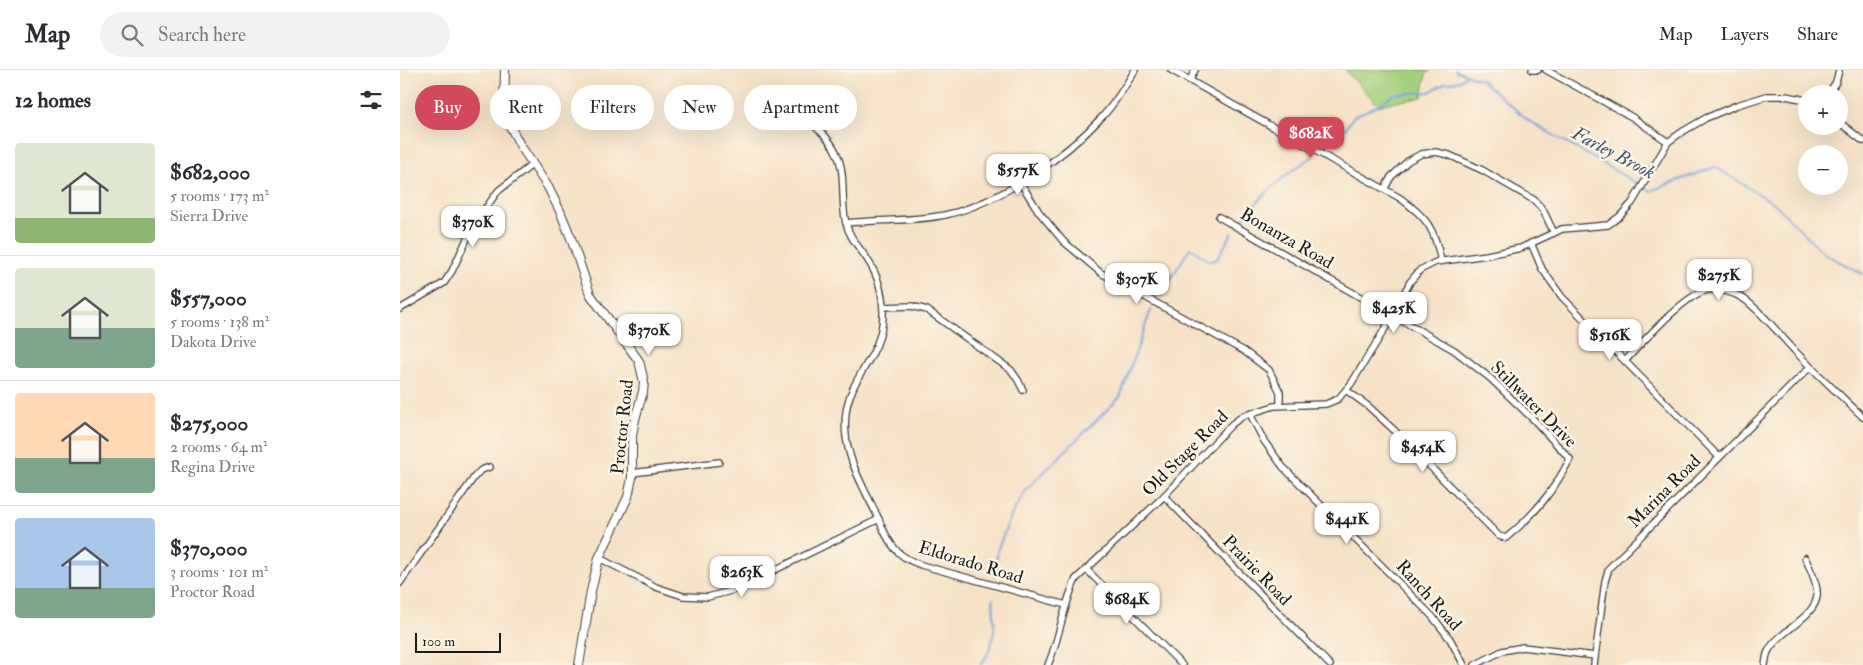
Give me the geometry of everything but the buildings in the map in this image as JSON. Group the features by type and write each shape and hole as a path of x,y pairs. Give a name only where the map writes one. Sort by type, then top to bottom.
{"main road":[{"name":"Proctor Road","path":"505,70 503,96 506,117 520,145 548,187 560,211 590,294 632,352 643,371 644,387 634,419 632,473 628,497 599,558 591,591 579,665"}],"street":[{"path":"846,223 910,219 948,214 1009,190 1087,133 1104,116 1122,92 1135,70"},
{"path":"1171,70 1384,188 1420,213 1427,222 1438,245 1441,261"},
{"path":"1190,80 1195,70"},
{"path":"1532,70 1538,70"},
{"path":"1546,70 1632,117 1668,142"},
{"path":"1834,85 1839,70"},
{"name":"Old Stage Road","path":"1048,665 1069,595 1076,579 1164,496 1232,424 1250,414 1280,405 1326,404 1338,399 1370,354 1410,282 1420,270 1441,261 1488,255 1521,248 1562,229 1608,225 1619,217 1632,203 1668,142 1706,118 1737,105 1767,96 1798,98"},
{"path":"1848,129 1863,141"},
{"name":"Eldorado Road","path":"818,130 828,139 837,153 841,167 846,223 853,241 874,271 881,295 883,307 879,340 871,359 852,389 847,406 845,427 850,457 893,546 900,554 928,567 1066,605"},
{"path":"1384,188 1395,173 1408,161 1422,154 1436,152 1449,155 1482,170 1534,200 1543,210 1554,233"},
{"path":"400,309 434,290 444,282 452,272 474,224 498,191 533,164"},
{"path":"1020,182 1039,212 1063,241 1101,272 1244,351 1269,370 1280,392 1280,405"},
{"name":"Bonanza Road","path":"1219,217 1392,316"},
{"path":"1531,243 1542,270 1552,285 1719,457"},
{"path":"1625,361 1684,303 1697,294 1708,290 1727,292 1744,299 1863,418"},
{"path":"883,307 912,306 934,314 1011,370 1023,390"},
{"name":"Stillwater Drive","path":"1346,390 1368,406 1395,430 1499,536 1506,538 1547,498 1558,483 1570,459 1534,420 1490,378 1454,350 1392,316"},
{"name":"Marina Road","path":"1594,665 1605,581 1609,568 1810,366"},
{"name":"Ranch Road","path":"1250,414 1261,437 1280,463 1439,623 1464,665"},
{"path":"632,473 719,462"},
{"path":"400,583 475,476 481,470 490,467"},
{"name":"Prairie Road","path":"1164,496 1330,665"},
{"path":"599,558 656,587 683,596 708,597 734,590 879,519"},
{"path":"1765,665 1767,653 1772,645 1805,616 1816,601 1817,588 1805,558"},
{"path":"1086,570 1182,665"},
{"path":"1475,665 1496,653 1523,648 1595,656"}],"green space":[{"path":"1345,70 1431,70 1426,74 1422,97 1379,106"}],"waterway":[{"name":"Farley Brook","path":"1455,70 1481,80 1529,121 1650,191 1715,167 1775,204 1825,254 1863,274"},
{"path":"1324,147 1341,135 1354,116 1377,106 1395,94 1429,92 1446,83 1459,81 1467,75"},
{"path":"1242,220 1274,186 1312,157"},
{"path":"1160,296 1190,248 1210,261 1217,259 1232,233"},
{"path":"994,577 998,548 1012,514 1026,490 1120,397 1151,310"},
{"path":"981,665 990,649 994,633 993,599"}]}
